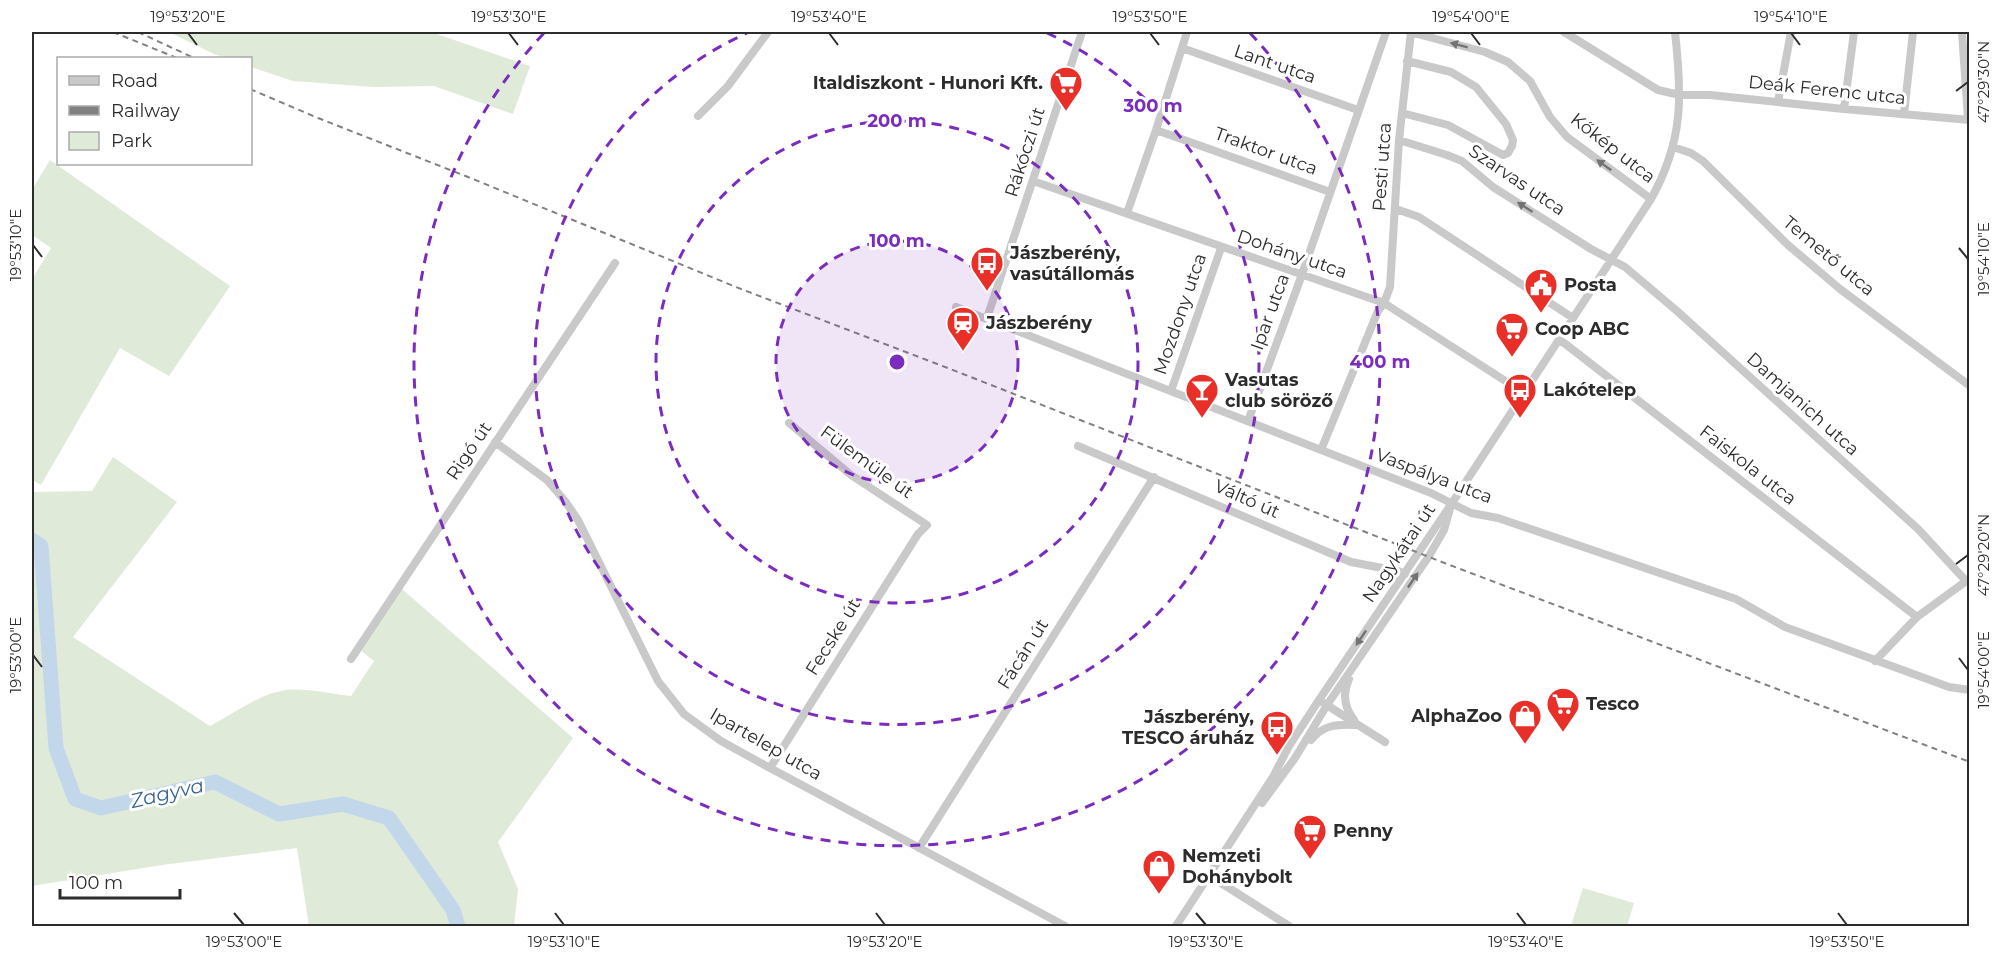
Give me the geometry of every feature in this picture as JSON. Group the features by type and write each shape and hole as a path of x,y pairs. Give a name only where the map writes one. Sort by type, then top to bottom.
{"street":[{"path":"698,116 728,86 768,32"},
{"name":"Rákóczi út","path":"987,318 1082,32"},
{"path":"1127,213 1187,32"},
{"name":"Ipar utca","path":"1248,421 1386,32"},
{"name":"Pesti utca","path":"1321,450 1390,287 1399,140 1411,32"},
{"name":"Kőkép utca","path":"1411,32 1485,52 1508,62 1530,81 1551,117 1567,137 1652,199"},
{"name":"Deák Ferenc utca","path":"1564,32 1658,90 1680,95 1710,95 1969,120"},
{"path":"1452,503 1652,199 1664,175 1679,122 1680,95 1675,32"},
{"path":"1778,102 1791,32"},
{"path":"1844,109 1854,32"},
{"path":"1904,114 1913,32"},
{"path":"1962,32 1969,120"},
{"name":"Lant utca","path":"1182,48 1358,111"},
{"path":"1402,113 1448,125 1503,155 1508,153 1512,146 1513,140 1506,124 1476,87 1451,72 1407,61"},
{"name":"Traktor utca","path":"1156,130 1330,192"},
{"name":"Szarvas utca","path":"1399,140 1462,161 1493,187 1590,249 1611,259"},
{"name":"Temető utca","path":"1673,147 1691,153 1703,161 1788,245 1840,289 1970,386"},
{"name":"Dohány utca","path":"1033,181 1384,303 1524,393"},
{"path":"1396,209 1419,217 1573,318"},
{"name":"Mozdony utca","path":"1171,391 1221,248"},
{"name":"Damjanich utca","path":"1611,259 1633,275 1720,350 1918,529 1968,580"},
{"name":"Rigó út","path":"351,658 615,263"},
{"name":"Vaspálya utca","path":"956,307 1321,450 1452,503 1471,513 1498,518 1736,599 1785,627 1949,687 1970,690"},
{"name":"Faiskola utca","path":"1559,339 1917,617"},
{"name":"Fülemüle út","path":"789,423 851,475 927,525"},
{"name":"Ipartelep utca","path":"495,442 547,480 565,501 578,520 658,681 684,714 721,741 1065,927"},
{"name":"Váltó út","path":"1078,446 1351,562 1405,574"},
{"name":"Fácán út","path":"919,848 1154,477"},
{"name":"Nagykátai út","path":"1231,844 1295,758 1323,703 1452,503"},
{"name":"Nagykátai út","path":"1176,927 1273,777 1289,746 1357,663 1429,555 1444,530 1452,503"},
{"name":"Fecske út","path":"770,768 918,534 927,525"},
{"path":"1875,661 1917,617 1968,580"},
{"path":"1357,663 1345,687 1344,701 1358,725"},
{"path":"1323,703 1385,742"},
{"path":"1295,758 1317,732 1328,726 1358,725"},
{"path":"1210,876 1290,927"}],"green space":[{"path":"169,32 431,32 530,66 513,114 434,86 373,87 293,81 252,67 252,57 223,57"},
{"path":"50,160 230,286 169,376 120,348 41,485 32,480 32,279 51,248 32,235 32,190"},
{"path":"113,457 177,502 73,637 210,726 256,700 276,692 310,690 351,696 374,661 359,649 402,589 573,738 498,842 518,889 514,926 309,926 297,848 162,865 32,886 32,492 92,491"},
{"path":"1583,888 1634,903 1627,926 1571,926"}],"waterway":[{"name":"Zagyva","path":"32,540 41,546 56,748 75,799 101,808 215,782 279,814 343,804 389,818 453,910 458,926"}],"railway":[{"path":"113,32 175,57"},
{"path":"138,32 192,57"},
{"path":"252,90 736,287 1447,564 1970,762"}],"place":[{"name":"Italdiszkont - Hunori Kft.","path":"1066,112"},
{"name":"Jászberény, vasútállomás","path":"987,292"},
{"name":"Posta","path":"1541,314"},
{"name":"Jászberény","path":"963,352"},
{"name":"Coop ABC","path":"1512,358"},
{"name":"Vasutas club söröző","path":"1202,419"},
{"name":"Lakótelep","path":"1520,419"},
{"name":"Tesco","path":"1563,733"},
{"name":"AlphaZoo","path":"1525,745"},
{"name":"Jászberény, TESCO áruház","path":"1277,756"},
{"name":"Penny","path":"1310,860"},
{"name":"Nemzeti Dohánybolt","path":"1159,895"}]}
